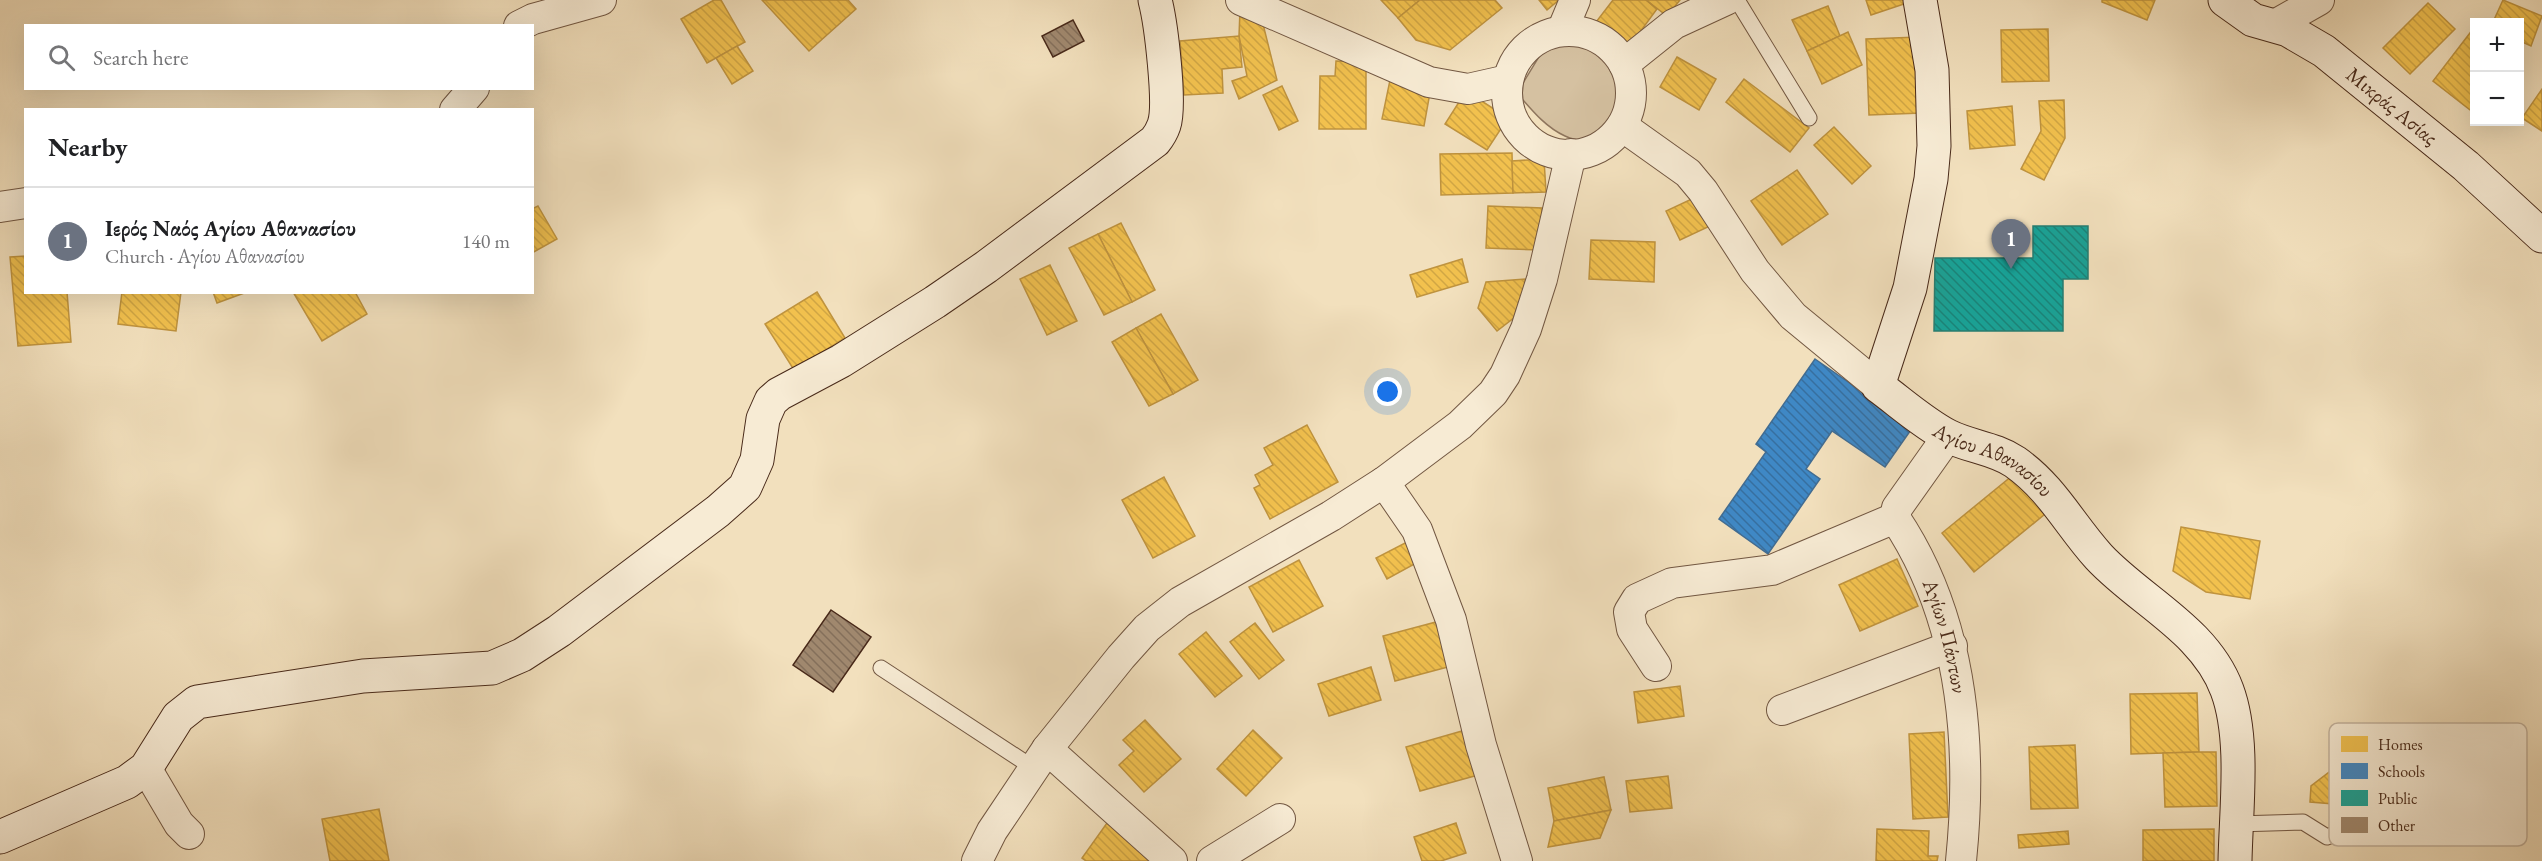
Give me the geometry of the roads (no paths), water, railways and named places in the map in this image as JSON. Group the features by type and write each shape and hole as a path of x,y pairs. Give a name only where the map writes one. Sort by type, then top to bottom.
{"street":[{"path":"523,24 599,0"},
{"path":"0,837 127,782 146,768 178,717 197,702 363,676 492,668 522,655 559,631 718,511 745,487 753,473 764,419 771,401 779,394 841,361 935,302 1117,170 1159,136 1165,124 1166,107 1160,22 1155,0"},
{"path":"1241,0 1429,82 1468,89 1508,80"},
{"path":"1562,32 1575,0"},
{"path":"1624,64 1674,24 1726,0"},
{"path":"1878,386 1910,288 1931,179 1934,146 1932,79 1929,44 1920,0"},
{"name":"Μικράς Ασίας","path":"2225,0 2253,20 2288,30 2324,51 2466,166 2542,236"},
{"path":"2273,26 2319,0"},
{"path":"1562,32 1578,32 1602,40 1624,64 1631,90 1628,110 1622,126 1598,147 1571,154 1544,149 1522,132 1509,108 1508,80 1514,65 1528,47 1540,38 1562,32"},
{"path":"457,108 472,90"},
{"name":"Αγίου Αθανασίου","path":"1622,126 1688,173 1703,191 1755,271 1793,316 1878,386 1948,436 2007,457 2040,482 2097,555 2119,578 2186,631 2213,662 2228,692 2235,731 2238,764 2235,861"},
{"path":"977,861 992,831 1041,759 1120,657 1161,616 1180,602 1330,516 1384,482 1470,417 1493,393 1505,375 1526,329 1542,279 1571,154"},
{"path":"0,207 24,203"},
{"path":"1656,666 1632,629 1629,612 1637,599 1672,583 1772,570 1895,518 1897,508 1948,436"},
{"path":"1384,482 1417,530 1448,611 1481,745 1517,861"},
{"name":"Αγίων Πάντων","path":"1895,518 1909,540 1936,597 1952,646 1960,694 1967,777 1961,861"},
{"path":"1782,710 1952,646"},
{"path":"1041,759 1172,861"},
{"path":"146,768 179,824 189,834"},
{"path":"1212,861 1280,819"}],"lane":[{"path":"1737,0 1809,118"},
{"path":"881,668 1041,759"},
{"path":"2236,824 2303,822 2329,836"}],"place":[{"name":"Ιερός Ναός Αγίου Αθανασίου","path":"2011,269"}]}
